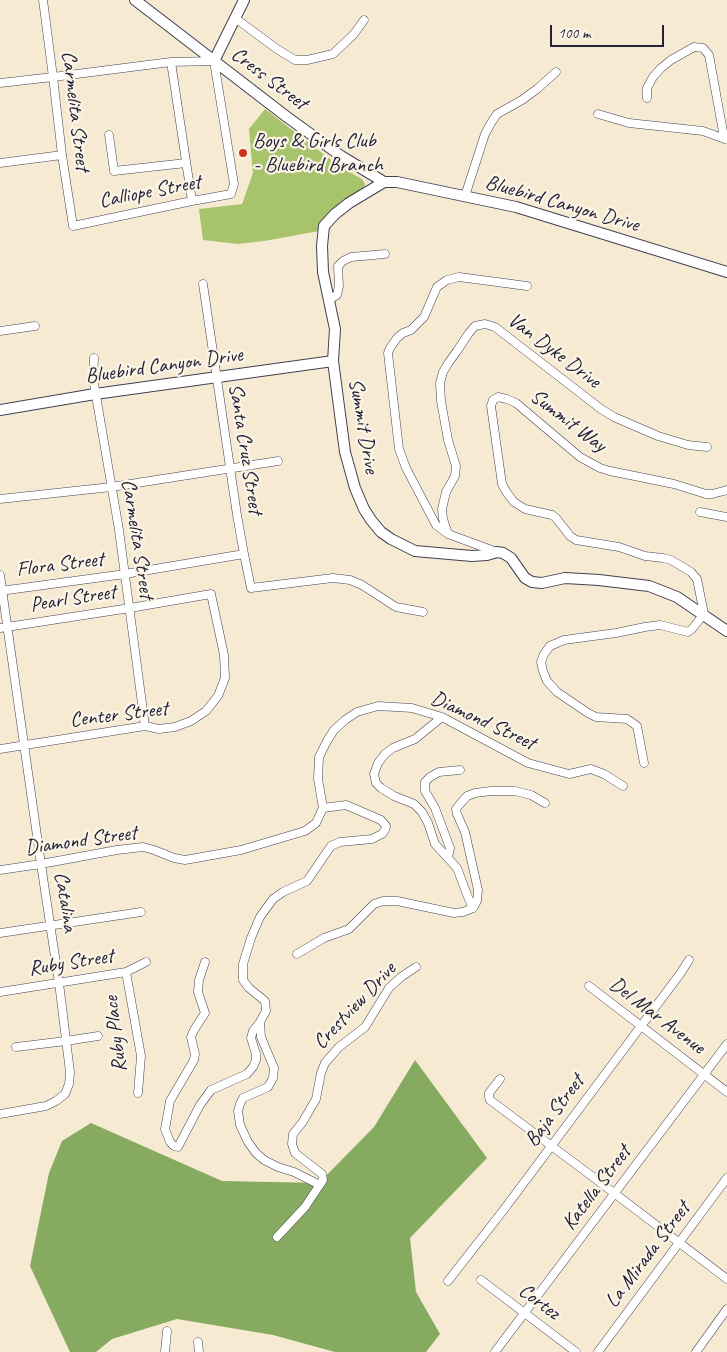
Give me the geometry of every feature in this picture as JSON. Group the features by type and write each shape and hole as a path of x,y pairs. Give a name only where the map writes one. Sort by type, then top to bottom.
{"street":[{"name":"Carmelita Street","path":"42,0 73,226"},
{"name":"Cress Street","path":"135,0 330,148 384,182"},
{"path":"0,83 171,62 214,61 244,0"},
{"path":"235,18 295,60 307,60 333,54 354,34 364,20"},
{"path":"647,98 647,88 661,68 694,47 703,48 708,54 725,139"},
{"name":"Calliope Street","path":"73,226 231,194 234,184 214,61"},
{"path":"171,62 192,201"},
{"path":"465,196 485,134 497,114 522,100 556,72"},
{"path":"598,114 629,123 704,131 725,139"},
{"path":"109,135 114,171 186,163"},
{"path":"0,163 62,155"},
{"name":"Bluebird Canyon Drive","path":"384,182 397,182 516,207 727,272"},
{"name":"Summit Drive","path":"384,182 349,203 324,226 322,272 334,317 333,361 344,452 355,488 364,509 381,532 391,539 414,551 472,556 497,552"},
{"path":"328,300 337,295 339,286 338,266 343,261 351,257 385,254"},
{"path":"527,286 459,277 447,280 437,287 424,317 411,330 397,338 388,353 399,449 406,468 436,525 448,534 503,553 511,558 525,578 532,582 542,583 565,578 649,586 677,597 727,631"},
{"name":"Santa Cruz Street","path":"203,284 230,468 251,588 333,578 350,580 362,585 396,607 423,612"},
{"name":"Van Dyke Drive","path":"448,534 442,509 446,492 455,476 456,466 448,440 441,402 440,383 443,372 449,362 468,333 475,326 485,324 494,327 614,417 658,436 688,445 707,447"},
{"path":"0,331 35,326"},
{"name":"Carmelita Street","path":"94,358 93,378 95,394 119,532 145,726"},
{"name":"Bluebird Canyon Drive","path":"0,410 95,394 333,361"},
{"name":"Summit Way","path":"704,614 697,579 691,572 671,560 645,556 619,547 576,540 570,536 556,518 525,509 514,502 502,484 491,406 498,397 516,403 580,457 600,468 674,484 706,494 727,490"},
{"path":"0,498 111,487 278,461"},
{"path":"700,512 727,517"},
{"name":"Flora Street","path":"1,590 125,574 244,554"},
{"name":"Catalina","path":"0,575 4,627 25,746 60,983 70,1072 69,1084 65,1094 56,1101 46,1106 0,1114"},
{"name":"Pearl Street","path":"4,627 211,594"},
{"name":"Center Street","path":"0,749 145,726 159,729 175,727 191,721 206,710 218,696 225,678 224,655 211,594"},
{"path":"644,763 637,726 627,719 596,716 588,713 557,692 547,681 543,671 542,662 544,654 550,646 564,640 645,627 660,625 688,632 704,614"},
{"name":"Diamond Street","path":"0,870 143,847 174,858 186,860 241,850 305,831 316,823 323,808 318,779 320,757 334,730 344,720 357,712 378,706 412,708 442,717 528,763 569,774 591,769 604,774 623,786"},
{"path":"442,717 415,739 384,754 374,774 376,783 381,788 394,796 414,804 422,812 435,844 457,868 474,908"},
{"path":"448,858 450,848 435,808 426,791 425,782 439,772 460,770"},
{"path":"297,954 324,938 350,929 374,904 382,901 454,913 474,908 478,890 465,832 456,809 467,796 475,792 515,792 531,795 545,803"},
{"path":"205,962 199,980 198,992 205,1013 191,1037 195,1054 194,1060 170,1101 165,1129 170,1142 178,1147 200,1105 211,1090 247,1074 256,1060 251,1038 253,1031 266,1012 265,1001 249,988 243,980 243,964 251,938 260,918 273,899 283,892 307,881 332,846 340,842 372,839 382,834 385,830 386,826 381,820 346,805 323,808"},
{"path":"0,933 141,912"},
{"name":"Baja Street","path":"448,1281 680,974 688,960"},
{"name":"Ruby Street","path":"0,992 126,972 146,962"},
{"name":"Crestview Drive","path":"320,1185 323,1180 322,1174 295,1153 292,1144 293,1134 302,1123 316,1098 325,1063 339,1047 365,1026 389,988 416,967"},
{"name":"Ruby Place","path":"126,972 141,1056 138,1093"},
{"name":"Del Mar Avenue","path":"589,986 727,1092"},
{"path":"260,1022 261,1037 274,1068 273,1078 268,1087 243,1098 238,1111 240,1125 248,1142 264,1160 320,1185 305,1208 276,1237"},
{"path":"16,1047 66,1042 98,1036"},
{"name":"Katella Street","path":"495,1352 727,1044"},
{"path":"500,1079 489,1094 490,1100 727,1279"},
{"name":"La Mirada Street","path":"598,1352 727,1178"},
{"name":"Cortez","path":"481,1280 576,1352"},
{"path":"696,1352 727,1309"},
{"path":"165,1352 167,1330"},
{"path":"198,1342 199,1352"}],"green space":[{"path":"265,109 339,166 362,179 365,184 364,187 319,231 238,244 203,240 199,209 242,204 253,173 249,129"},
{"path":"415,1060 487,1158 410,1238 416,1292 440,1334 426,1352 335,1352 273,1335 177,1319 112,1339 96,1352 70,1352 30,1266 49,1173 62,1141 91,1123 222,1181 319,1183 374,1127"}],"place":[{"name":"Boys & Girls Club - Bluebird Branch","path":"243,153"}]}
